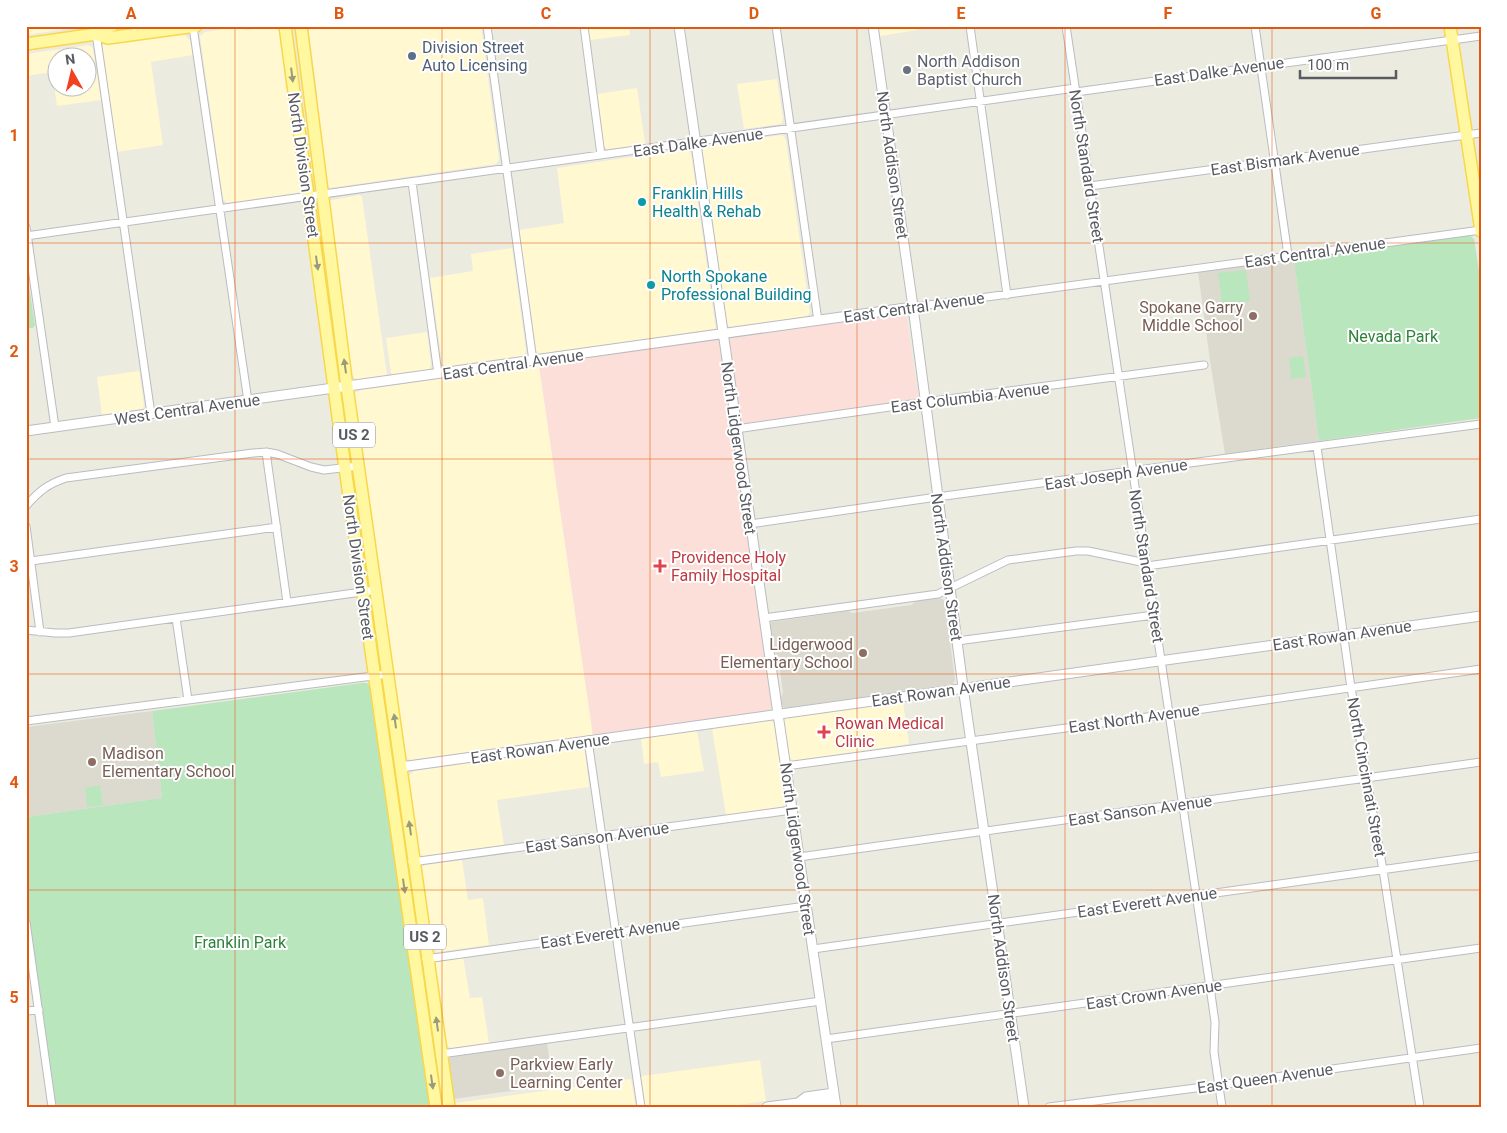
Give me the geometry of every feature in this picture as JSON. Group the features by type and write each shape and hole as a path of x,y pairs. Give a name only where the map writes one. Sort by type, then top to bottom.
{"main road":[{"path":"26,44 112,26"},
{"path":"96,30 108,38 195,26"},
{"name":"North Division Street","path":"285,26 345,468 436,1107"},
{"name":"North Division Street","path":"301,26 347,387 449,1107"},
{"path":"1450,26 1481,230"}],"street":[{"path":"195,26 248,401"},
{"path":"487,26 533,361"},
{"path":"584,26 601,155"},
{"name":"North Lidgerwood Street","path":"679,26 736,429 835,1100"},
{"path":"776,26 818,321"},
{"name":"North Addison Street","path":"873,26 913,307 963,687 1024,1107"},
{"path":"970,26 1007,294"},
{"name":"North Standard Street","path":"1066,26 1210,987 1215,1022 1214,1052 1222,1107"},
{"path":"1255,26 1288,255"},
{"path":"96,30 151,414"},
{"name":"East Dalke Avenue","path":"27,236 886,115 1481,36"},
{"name":"East Bismark Avenue","path":"1090,186 1481,133"},
{"path":"412,182 438,374"},
{"path":"26,227 55,427"},
{"name":"East Central Avenue","path":"347,387 1104,280 1481,230"},
{"name":"East Columbia Avenue","path":"736,429 925,402 1204,366"},
{"name":"West Central Avenue","path":"26,431 347,387"},
{"name":"East Joseph Avenue","path":"750,524 1481,424"},
{"name":"North Cincinnati Street","path":"1317,447 1351,688 1383,870 1420,1107"},
{"path":"26,506 36,494 50,484 66,478 243,454 266,452 283,456 317,469 330,470 359,466"},
{"path":"266,452 287,602"},
{"path":"764,618 938,594 1008,560 1076,551 1147,564 1481,519"},
{"path":"26,526 40,632"},
{"path":"31,561 277,527"},
{"path":"26,630 69,632 376,590"},
{"path":"957,641 1154,615"},
{"name":"East Rowan Avenue","path":"401,767 1481,616"},
{"path":"176,618 188,700"},
{"name":"East North Avenue","path":"786,766 1169,714 1481,668"},
{"path":"26,721 388,674"},
{"path":"588,740 641,1107"},
{"name":"East Sanson Avenue","path":"799,857 1481,762"},
{"name":"East Sanson Avenue","path":"401,864 792,810"},
{"name":"East Everett Avenue","path":"813,948 1481,856"},
{"name":"East Everett Avenue","path":"414,960 806,906"},
{"path":"26,922 52,1107"},
{"name":"East Crown Avenue","path":"826,1039 1481,948"},
{"path":"441,1054 821,1001"},
{"path":"26,1011 38,1010"},
{"name":"East Queen Avenue","path":"1049,1107 1481,1048"},
{"path":"798,1103 806,1097 835,1100"},
{"path":"767,1107 798,1103 809,1106 835,1100"}],"shaded area":[{"path":"26,26 84,26 26,35"},
{"path":"271,26 281,34 301,190 298,193 227,203 223,199 200,36 205,32 237,27 247,30"},
{"path":"308,26 481,26 499,159 496,164 327,187 315,112 317,93"},
{"path":"588,26 629,26 630,35 590,40"},
{"path":"879,26 918,26 918,30 880,36"},
{"path":"185,35 190,40 193,55 151,62 163,145 117,152 102,48 103,44 107,42"},
{"path":"88,45 92,48 67,48"},
{"path":"48,51 48,73 26,76 26,54"},
{"path":"777,79 783,119 781,124 744,129 737,84"},
{"path":"98,81 101,100 57,106 56,98 98,98"},
{"path":"637,88 645,143 639,146 607,149 604,146 597,94"},
{"path":"782,135 786,141 810,313 806,317 730,327 727,324 702,148 707,145"},
{"path":"686,149 691,153 716,327 714,329 542,354 538,353 536,351 519,230 564,223 557,168"},
{"path":"360,195 362,197 387,375 358,380 351,375 329,202"},
{"path":"512,248 526,350 525,355 522,357 446,367 442,363 430,278 473,271 471,254"},
{"name":"Spokane Garry Middle School","path":"1294,261 1319,441 1225,454 1198,272 1262,263 1266,265"},
{"name":"Providence Holy Family Hospital","path":"903,313 907,320 918,397 916,399 731,426 772,708 767,711 593,735 539,365"},
{"path":"427,332 430,369 393,375 391,373 386,338"},
{"path":"539,365 593,735 411,760 404,753 354,396 356,392 361,390"},
{"path":"139,371 143,409 102,415 97,377"},
{"name":"Lidgerwood Elementary School","path":"940,598 945,603 955,680 953,684 785,708 782,706 780,701 783,692 778,657 773,649 769,625 772,622 848,611 852,613 911,605 916,601"},
{"path":"903,701 909,744 793,761 789,757 783,722 785,718"},
{"name":"Madison Elementary School","path":"152,711 162,798 26,817 26,727"},
{"path":"770,720 775,724 786,805 726,815 712,728"},
{"path":"697,731 704,771 661,777 658,762 644,764 641,738"},
{"path":"580,747 584,748 585,751 589,787 497,800 504,845 423,856 419,854 408,777 414,771"},
{"path":"462,860 468,900 483,898 489,945 437,952 432,948 421,868 425,865"},
{"path":"463,957 470,998 482,997 489,1043 452,1048 446,1046 434,967 437,961"},
{"name":"Parkview Early Learning Center","path":"547,1043 553,1085 454,1099 448,1062 448,1059 451,1057"},
{"path":"760,1060 766,1101 724,1107 644,1107 640,1080 642,1076"},
{"path":"631,1079 636,1107 454,1107 455,1103"}],"green space":[{"name":"Nevada Park","path":"1469,235 1474,239 1481,283 1481,418 1319,441 1294,261 1299,258"},
{"path":"26,267 35,325 33,328 26,328"},
{"path":"1246,270 1250,301 1222,305 1218,273"},
{"path":"1303,356 1306,377 1291,379 1289,358"},
{"name":"Franklin Park","path":"367,683 370,686 430,1107 56,1107 26,898 26,817 162,798 152,711"},
{"path":"100,785 103,805 87,807 85,788"}],"place":[{"name":"Division Street Auto Licensing","path":"412,56"},
{"name":"North Addison Baptist Church","path":"907,70"},
{"name":"Franklin Hills Health & Rehab","path":"642,202"},
{"name":"North Spokane Professional Building","path":"651,285"},
{"name":"Spokane Garry Middle School","path":"1253,316"},
{"name":"Providence Holy Family Hospital","path":"660,566"},
{"name":"Lidgerwood Elementary School","path":"863,653"},
{"name":"Rowan Medical Clinic","path":"824,732"},
{"name":"Madison Elementary School","path":"92,762"},
{"name":"Parkview Early Learning Center","path":"500,1073"}]}
